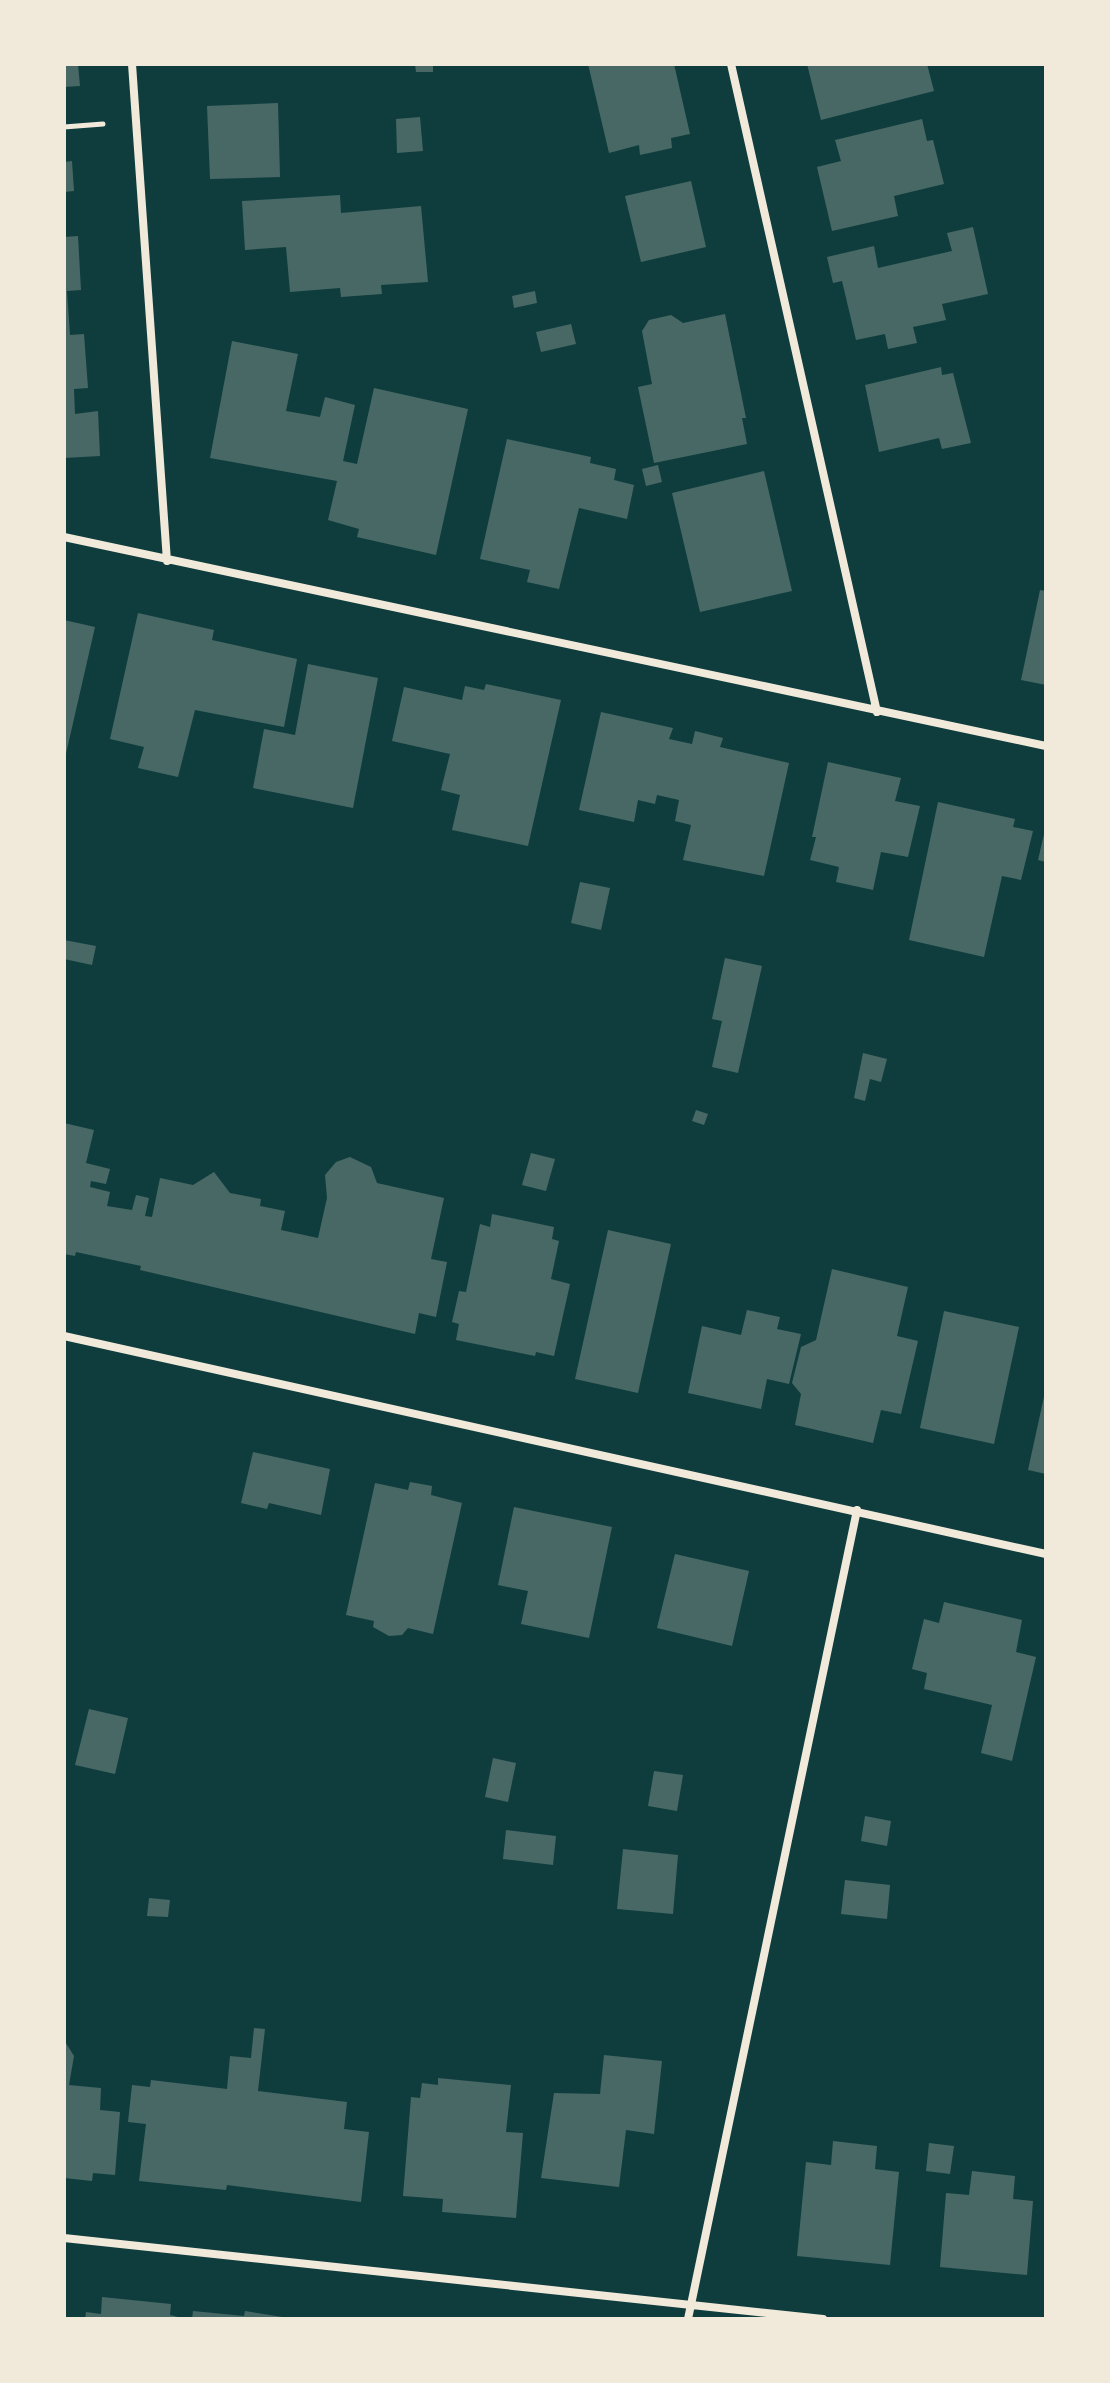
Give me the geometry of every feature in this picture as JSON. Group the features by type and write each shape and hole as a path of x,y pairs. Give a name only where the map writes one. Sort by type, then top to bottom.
{"street":[{"path":"132,64 167,561"},
{"path":"731,64 877,712"},
{"path":"64,537 1046,746"},
{"path":"64,1336 1046,1554"},
{"path":"688,2319 857,1510"},
{"path":"64,2238 823,2319"}],"building":[{"path":"64,64 78,64 80,86 64,87"},
{"path":"415,64 433,64 433,72 416,72"},
{"path":"588,64 674,64 690,134 671,138 672,148 640,155 639,145 609,153"},
{"path":"807,64 927,64 934,91 821,120"},
{"path":"278,103 280,177 210,179 207,106"},
{"path":"420,117 423,151 397,153 396,119"},
{"path":"922,119 927,141 933,140 944,184 894,196 898,216 832,231 817,167 841,161 835,140"},
{"path":"72,161 74,191 64,192 64,162"},
{"path":"691,181 706,247 641,262 625,196"},
{"path":"340,195 341,213 421,206 428,282 381,285 382,294 341,297 340,288 290,292 286,247 245,250 242,201"},
{"path":"973,227 988,294 942,304 946,320 913,327 917,343 888,349 885,334 856,340 842,281 833,283 827,257 874,246 878,268 952,251 947,233"},
{"path":"78,236 81,290 67,291 70,335 84,334 88,388 74,389 75,414 98,411 100,456 64,458 64,237"},
{"path":"535,291 537,303 514,308 512,296"},
{"path":"725,314 746,418 742,418 747,444 654,463 638,387 652,384 642,331 649,320 671,315 683,323"},
{"path":"571,324 576,344 541,352 536,332"},
{"path":"232,341 298,354 286,411 320,417 325,397 355,405 343,461 357,464 374,388 468,409 436,555 357,537 359,529 328,520 337,481 210,458"},
{"path":"941,367 942,375 953,373 971,443 942,449 939,438 879,452 865,385"},
{"path":"507,439 591,457 590,463 616,469 614,480 634,485 627,519 579,508 559,589 527,582 530,570 480,559"},
{"path":"658,465 662,482 646,486 642,469"},
{"path":"764,471 792,591 700,612 672,493"},
{"path":"1040,590 1046,591 1046,685 1021,680"},
{"path":"138,613 214,630 212,640 297,659 284,727 195,710 178,777 138,768 144,747 110,739"},
{"path":"64,620 95,627 65,758 64,757"},
{"path":"308,664 378,678 353,808 253,788 264,729 295,735"},
{"path":"486,684 561,700 528,846 452,830 460,795 441,790 450,754 392,741 404,687 462,700 465,686 484,690"},
{"path":"601,712 673,728 669,739 692,744 695,731 723,738 720,747 789,763 764,876 683,860 691,825 675,821 679,800 657,795 655,804 638,800 634,822 579,810"},
{"path":"828,762 901,778 895,801 920,806 908,857 881,852 873,890 836,882 839,867 810,860"},
{"path":"938,802 1015,819 1013,827 1033,831 1021,880 1002,876 984,957 909,940"},
{"path":"1046,830 1046,862 1038,860"},
{"path":"580,882 610,888 601,930 571,923"},
{"path":"64,940 96,946 92,965 64,959"},
{"path":"725,958 762,966 738,1073 712,1067 722,1021 712,1019"},
{"path":"863,1053 887,1059 881,1082 870,1079 865,1101 854,1098"},
{"path":"696,1110 708,1114 704,1125 692,1121"},
{"path":"64,1123 94,1130 86,1163 110,1169 106,1184 91,1181 90,1187 110,1192 107,1206 132,1210 136,1195 149,1198 145,1216 152,1217 160,1178 193,1185 214,1172 230,1193 261,1199 260,1206 285,1211 281,1230 318,1238 327,1198 325,1175 336,1162 350,1157 371,1167 377,1183 444,1198 431,1259 447,1262 436,1317 419,1313 415,1334 140,1270 141,1266 76,1252 75,1256 64,1254"},
{"path":"531,1153 555,1159 546,1191 522,1185"},
{"path":"492,1214 554,1227 552,1239 559,1241 551,1279 570,1284 554,1356 536,1352 535,1356 456,1340 459,1324 452,1322 459,1291 466,1292 480,1224 490,1227"},
{"path":"608,1230 671,1244 638,1393 575,1379"},
{"path":"832,1269 908,1287 897,1336 918,1341 901,1414 881,1410 873,1443 795,1425 801,1394 792,1383 801,1347 816,1340"},
{"path":"747,1310 780,1317 777,1329 801,1334 789,1384 767,1379 761,1409 688,1393 702,1326 741,1335"},
{"path":"944,1311 1019,1327 994,1444 920,1428"},
{"path":"1046,1392 1046,1474 1028,1470"},
{"path":"253,1452 330,1469 321,1515 269,1503 267,1509 241,1503"},
{"path":"410,1482 432,1486 431,1495 462,1503 433,1634 408,1628 402,1635 389,1636 373,1627 374,1621 346,1615 375,1483 408,1490"},
{"path":"514,1507 612,1527 589,1638 521,1624 528,1591 498,1585"},
{"path":"675,1554 749,1571 732,1646 657,1628"},
{"path":"944,1602 1022,1620 1016,1652 1036,1657 1012,1761 981,1753 992,1705 924,1689 927,1673 912,1669 924,1619 939,1623"},
{"path":"89,1709 128,1718 115,1774 75,1765"},
{"path":"493,1758 516,1763 508,1802 485,1797"},
{"path":"654,1771 683,1775 677,1811 648,1806"},
{"path":"865,1816 891,1821 887,1846 861,1841"},
{"path":"506,1830 556,1836 553,1865 503,1859"},
{"path":"623,1849 678,1855 673,1914 617,1909"},
{"path":"845,1880 890,1885 887,1919 841,1914"},
{"path":"149,1898 170,1900 168,1917 147,1916"},
{"path":"254,2028 265,2029 258,2091 347,2102 344,2129 369,2132 361,2202 227,2185 226,2190 139,2181 146,2124 128,2122 132,2085 150,2087 151,2080 227,2089 230,2056 251,2058"},
{"path":"64,2040 74,2056 69,2085 101,2088 100,2110 120,2112 115,2175 93,2173 92,2181 64,2178"},
{"path":"604,2055 662,2061 654,2134 626,2130 619,2187 541,2178 554,2093 600,2094"},
{"path":"438,2078 511,2085 506,2132 523,2133 516,2218 442,2212 443,2199 403,2196 411,2097 420,2098 422,2083 438,2085"},
{"path":"833,2141 877,2146 875,2169 899,2172 890,2265 797,2256 806,2162 831,2165"},
{"path":"929,2143 954,2146 950,2174 926,2171"},
{"path":"972,2171 1015,2176 1013,2199 1033,2201 1027,2275 940,2267 946,2193 969,2195"},
{"path":"102,2297 171,2304 170,2315 186,2319 85,2319 86,2312 101,2314"},
{"path":"193,2311 244,2316 245,2311 295,2319 192,2319"}]}
